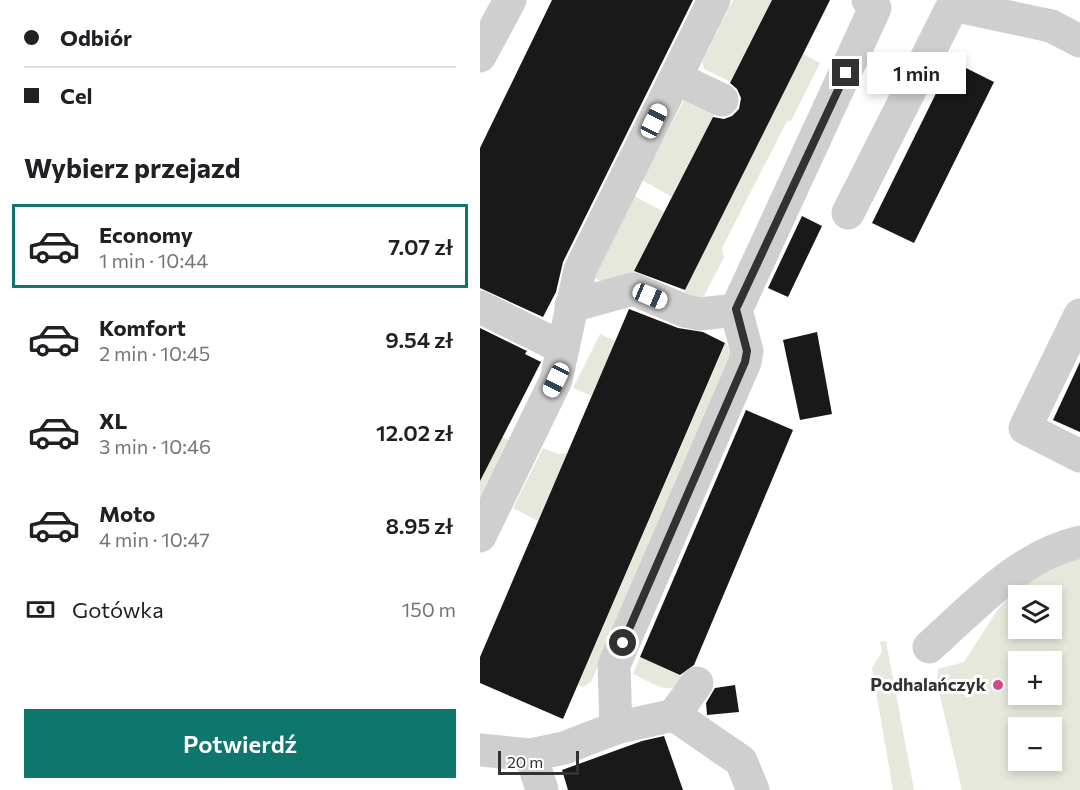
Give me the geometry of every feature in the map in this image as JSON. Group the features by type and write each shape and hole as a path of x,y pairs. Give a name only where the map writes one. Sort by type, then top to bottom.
{"lane":[{"path":"480,56 510,0"},
{"path":"480,536 556,380 580,270 714,0"},
{"path":"616,728 614,665 745,362 747,351 736,309 875,8 868,0"},
{"path":"848,213 953,5 1032,11 1051,26 1080,41"},
{"path":"676,78 722,100"},
{"path":"571,306 633,289 685,311 700,314 736,309"},
{"path":"480,307 562,348"},
{"path":"1080,315 1025,428 1080,456"},
{"path":"929,647 1006,579 1041,556 1080,542"},
{"path":"480,750 531,755 564,748 616,728 674,715 697,683"},
{"path":"674,715 741,761 753,790"},
{"path":"531,755 542,790"}],"shaded area":[{"path":"733,0 772,0 731,82 704,69 702,62"},
{"path":"803,54 820,63 791,121 787,121 722,248 724,257 703,298 682,296"},
{"path":"684,100 693,100 717,109 672,197 642,180"},
{"path":"627,192 664,212 634,272 607,284 587,274"},
{"path":"600,334 616,341 592,396 573,388"},
{"path":"726,342 732,355 591,682 582,687 578,685"},
{"path":"501,437 511,441 480,505 480,481"},
{"path":"543,448 558,454 567,453 538,521 513,508"},
{"name":"Podhalańczyk","path":"1080,555 1080,790 962,790 937,683 938,669 964,662 996,612 1008,598 1008,639 1062,639 1062,585 1022,585"},
{"path":"886,641 914,790 893,790 872,668 882,651 880,642"},
{"path":"640,657 688,679 674,687 656,685 633,674"}],"building":[{"path":"552,0 693,0 563,262 556,292 543,317 480,288 480,148"},
{"path":"772,0 830,0 685,290 634,271 713,117 724,119 732,116 739,109 741,98 737,89 730,83"},
{"path":"952,61 994,82 914,243 872,223"},
{"path":"802,216 822,226 788,297 768,288"},
{"path":"629,309 678,328 703,332 725,343 563,719 480,683 480,657"},
{"path":"480,328 527,351 525,354 541,362 480,481"},
{"path":"817,332 832,414 800,420 783,340"},
{"path":"1080,362 1080,432 1053,420"},
{"path":"746,410 793,430 694,665 680,675 640,657"},
{"path":"735,685 739,712 707,715 706,703 715,688"},
{"path":"664,736 683,790 568,790 562,770 642,741"}],"place":[{"name":"Podhalańczyk","path":"998,685"}],"route":[{"path":"623,643 745,362 747,351 736,309 846,73"}]}
